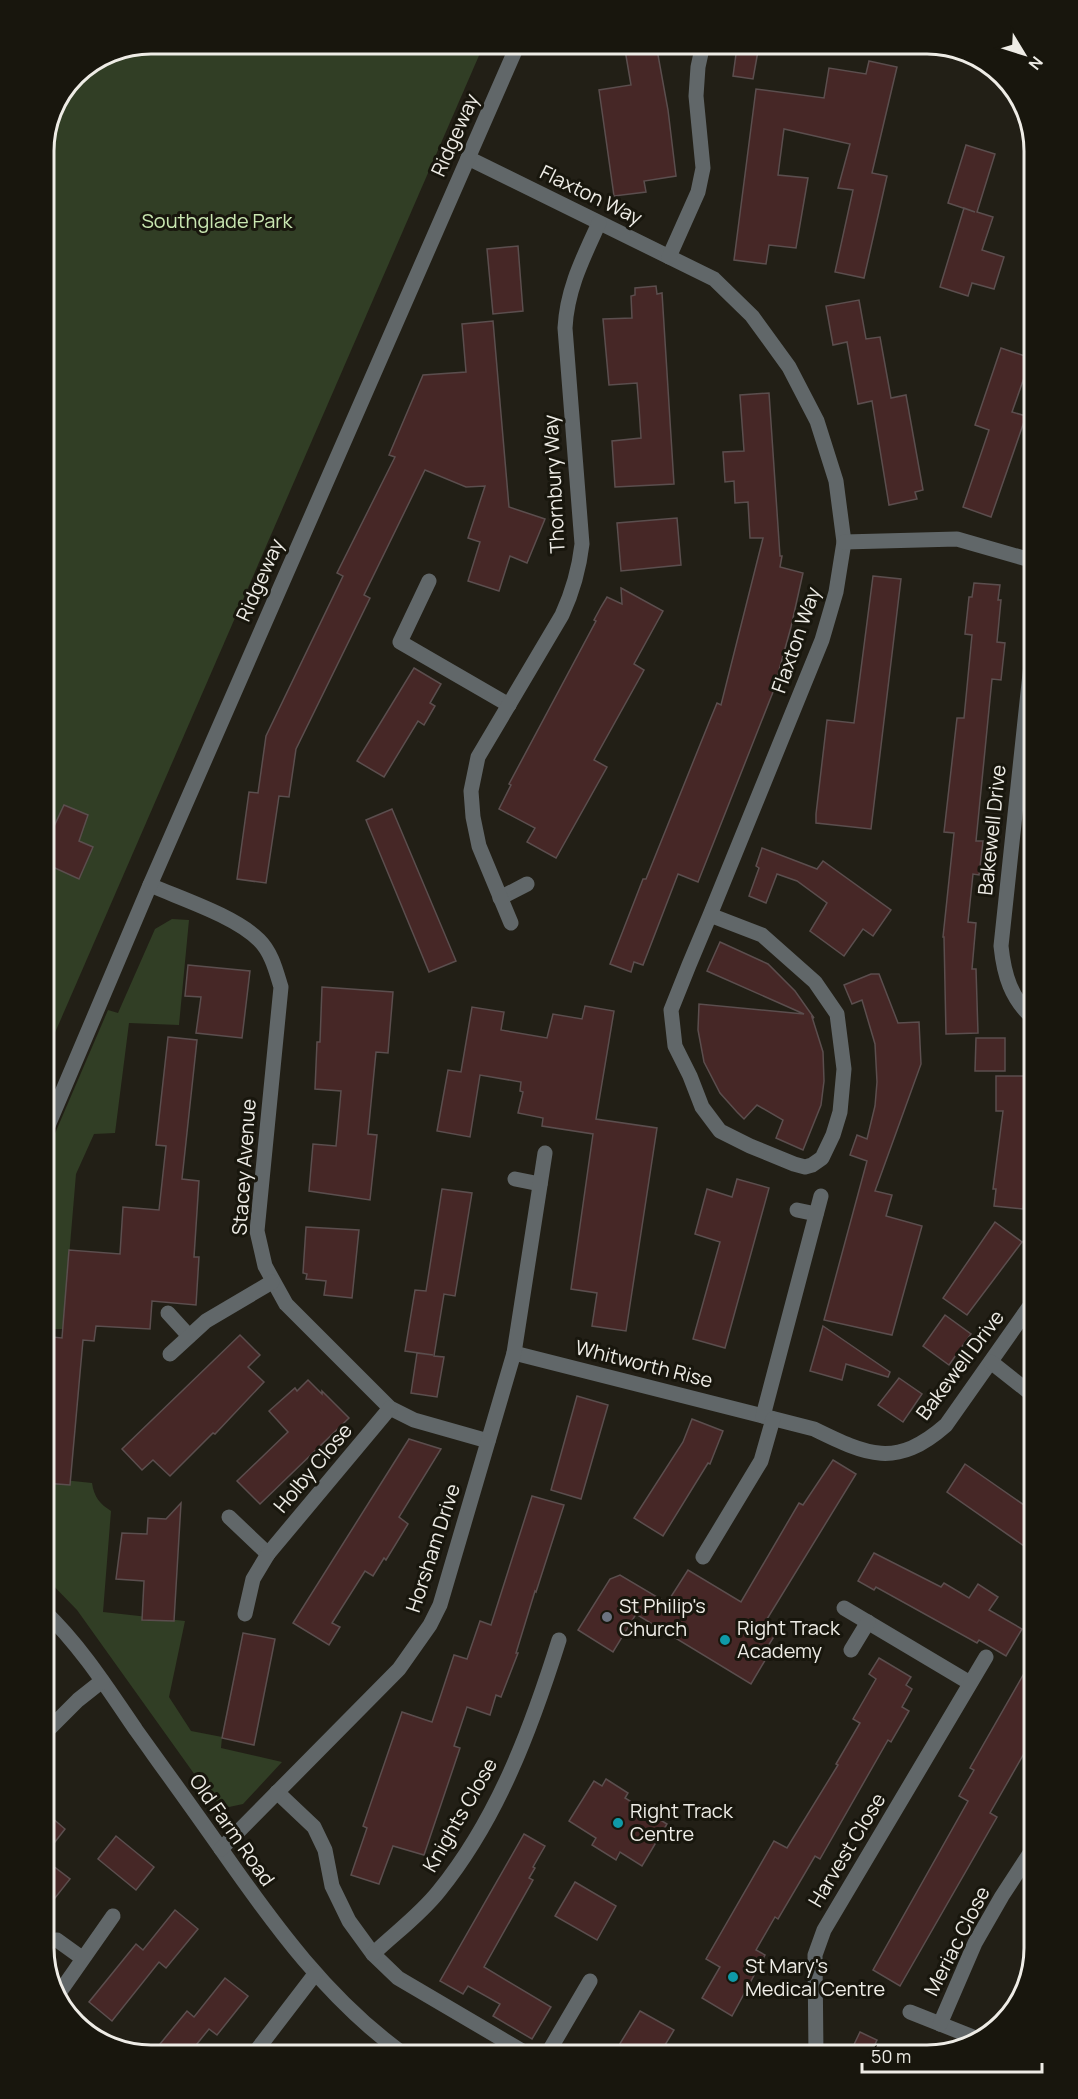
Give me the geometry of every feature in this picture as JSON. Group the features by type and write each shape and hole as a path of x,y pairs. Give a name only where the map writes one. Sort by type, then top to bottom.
{"street":[{"name":"Ridgeway","path":"54,1111 150,885 514,54"},
{"path":"669,257 698,192 703,168 696,96 701,54"},
{"name":"Flaxton Way","path":"468,158 714,279 752,316 789,367 817,421 837,481 844,542 836,592 822,640 710,915"},
{"name":"Thornbury Way","path":"511,923 479,846 472,817 471,791 478,757 562,615 573,590 579,568 582,544 565,328 566,306 573,282 599,223"},
{"path":"844,542 957,539 1024,558"},
{"path":"429,581 400,642 509,705"},
{"name":"Bakewell Drive","path":"1024,736 1001,946 1004,970 1012,993 1024,1008"},
{"path":"500,898 527,884"},
{"name":"Stacey Avenue","path":"150,885 238,924 260,941 274,962 281,987 257,1231 265,1266 272,1282 286,1304 390,1408 414,1420 488,1441"},
{"path":"710,915 762,935 815,982 837,1014 844,1069 840,1112 833,1135 822,1158 812,1165 805,1167 794,1164 720,1131 702,1107 675,1046 671,1010 710,915"},
{"name":"Horsham Drive","path":"221,1849 399,1669 430,1625 440,1605 514,1353 545,1153"},
{"path":"514,1179 540,1184"},
{"path":"703,1557 761,1461 768,1418 821,1196"},
{"path":"797,1210 816,1214"},
{"path":"170,1354 206,1321 272,1282"},
{"path":"168,1313 189,1336"},
{"name":"Bakewell Drive","path":"912,1449 930,1439 946,1425 1024,1316"},
{"name":"Whitworth Rise","path":"514,1353 814,1429 856,1449 877,1454 912,1449"},
{"path":"991,1362 1024,1388"},
{"name":"Holby Close","path":"245,1614 253,1579 268,1554 390,1408"},
{"path":"229,1517 268,1554"},
{"path":"844,1608 970,1683"},
{"name":"Old Farm Road","path":"54,1620 102,1681 260,1906 315,1974 353,2013 393,2045"},
{"path":"851,1650 868,1622"},
{"name":"Knights Close","path":"373,1954 439,1892 499,1798 527,1736 560,1641"},
{"name":"Harvest Close","path":"816,2045 815,1955 824,1930 986,1657"},
{"path":"54,1724 78,1700 102,1681"},
{"path":"277,1792 314,1827 325,1850 332,1886 349,1921 373,1954 398,1978 512,2045"},
{"name":"Meriac Close","path":"940,2024 975,1943 1024,1863"},
{"path":"62,1988 113,1916"},
{"path":"57,1940 82,1958"},
{"path":"261,2045 315,1974"},
{"path":"553,2045 590,1982"},
{"name":"Meriac Close","path":"910,2012 969,2035"}],"green space":[{"name":"Southglade Park","path":"480,54 54,1035 54,145 57,126 64,108 74,92 102,67 120,59 138,55"},
{"path":"172,919 189,920 179,1025 129,1023 115,1133 94,1134 76,1174 63,1329 54,1329 54,1136 108,1010 118,1013 155,929"},
{"path":"54,1479 92,1483 98,1500 111,1511 103,1612 185,1621 169,1697 191,1731 222,1737 221,1748 282,1762 243,1804 229,1807 219,1804 205,1789 77,1610 54,1586"}],"building":[{"path":"626,54 658,54 668,110 676,176 644,181 646,192 614,196 599,90 631,85"},
{"path":"736,54 757,54 753,79 733,76"},
{"path":"869,61 897,67 872,173 887,176 864,278 835,272 853,190 838,188 850,144 784,129 778,175 808,178 796,248 769,245 766,264 734,260 756,89 824,98 829,68 866,74"},
{"path":"966,145 995,154 977,212 993,217 982,250 1004,257 994,289 972,283 968,296 940,287 964,208 948,203"},
{"path":"518,246 523,311 493,314 487,249"},
{"path":"656,286 657,294 662,293 674,484 615,487 612,441 641,438 639,408 637,383 609,385 603,319 632,318 631,296 635,295 635,288"},
{"path":"859,300 866,339 880,337 891,398 906,395 923,490 915,492 917,499 889,505 872,401 858,404 847,342 833,345 826,306"},
{"path":"493,321 509,507 545,519 527,563 510,556 499,591 468,581 480,542 468,538 485,486 466,487 425,470 364,595 370,598 296,749 289,797 279,796 266,883 237,879 249,792 258,793 266,736 343,576 337,573 395,457 389,455 423,375 466,372 462,324"},
{"path":"1001,348 1024,356 1024,378 1012,412 1024,415 1024,422 991,517 963,507 989,430 975,425"},
{"path":"769,393 780,556 782,556 780,567 803,573 791,627 773,692 698,882 678,874 643,965 634,962 631,972 610,964 717,703 721,705 763,538 750,538 748,502 735,503 734,481 725,482 723,452 744,451 740,395"},
{"path":"677,518 681,565 621,571 617,523"},
{"path":"873,576 901,579 871,829 816,823 827,720 854,723"},
{"path":"974,583 1000,585 997,642 1005,643 1001,680 992,679 976,841 983,841 979,875 973,874 968,922 976,923 972,969 976,969 978,1033 946,1034 943,937 954,833 944,832 957,718 964,718 972,635 965,634 969,597 972,597"},
{"path":"621,588 663,611 634,664 644,670 594,760 607,767 556,858 527,842 535,828 499,809 511,785 509,784 607,597 622,604"},
{"path":"414,668 441,684 430,703 435,706 424,725 418,721 384,777 357,761"},
{"path":"64,805 88,815 79,841 93,847 79,879 54,868 54,826"},
{"path":"392,809 456,961 429,972 366,820"},
{"path":"762,848 817,869 823,861 891,910 873,936 863,929 844,956 810,931 827,903 797,881 777,874 766,903 749,896 759,868 756,866"},
{"path":"720,942 768,964 795,991 814,1018 812,1017 823,1052 824,1081 821,1105 803,1150 776,1138 783,1120 757,1105 744,1119 720,1093 704,1062 698,1030 699,1004 804,1014 707,971"},
{"path":"188,965 250,971 242,1038 196,1033 201,997 185,996"},
{"path":"871,974 879,974 898,1023 919,1022 921,1064 875,1191 892,1195 886,1216 922,1226 892,1335 824,1320 867,1161 850,1155 857,1135 867,1139 875,1106 877,1082 875,1044 862,1000 852,1004 844,985"},
{"path":"322,987 393,992 388,1053 376,1052 368,1134 377,1135 370,1200 309,1191 313,1144 336,1146 341,1091 315,1089"},
{"path":"585,1006 614,1011 596,1119 657,1128 626,1331 592,1326 597,1293 571,1289 593,1134 542,1126 543,1118 518,1113 523,1092 520,1091 521,1082 480,1075 470,1137 437,1131 448,1070 461,1072 472,1007 504,1012 501,1030 547,1038 553,1014 582,1019"},
{"path":"168,1037 197,1040 182,1179 199,1181 194,1257 199,1257 196,1305 152,1301 150,1329 96,1326 94,1341 83,1340 70,1485 54,1484 54,1337 62,1338 69,1250 120,1254 123,1207 159,1210 166,1146 156,1145"},
{"path":"976,1038 1005,1038 1005,1071 975,1071"},
{"path":"996,1076 1024,1076 1023,1209 994,1206 996,1189 993,1189 1003,1111 996,1111"},
{"path":"737,1179 769,1188 725,1348 693,1339 720,1242 695,1234 707,1189 732,1197"},
{"path":"442,1189 472,1193 455,1296 444,1294 434,1356 444,1357 437,1397 411,1393 417,1353 433,1355 405,1351 415,1290 426,1291"},
{"path":"995,1222 1022,1242 967,1315 943,1298"},
{"path":"306,1227 359,1230 352,1298 324,1295 326,1281 306,1279 307,1274 303,1273"},
{"path":"945,1315 971,1334 949,1365 923,1346"},
{"path":"823,1326 890,1372 888,1377 846,1364 842,1380 810,1371"},
{"path":"240,1335 260,1355 248,1367 264,1382 215,1434 213,1433 170,1476 153,1460 142,1470 122,1449"},
{"path":"899,1378 922,1394 903,1422 878,1405"},
{"path":"308,1380 349,1418 260,1504 237,1481 288,1432 269,1411 295,1388 297,1391"},
{"path":"577,1396 608,1405 581,1499 551,1490"},
{"path":"692,1419 723,1431 710,1464 708,1463 663,1536 634,1518 683,1442"},
{"path":"409,1439 441,1449 399,1517 408,1524 386,1560 384,1558 373,1576 365,1571 332,1623 340,1627 329,1645 293,1623"},
{"path":"833,1460 856,1474 767,1619 780,1627 763,1654 767,1657 751,1684 636,1614 613,1652 578,1630 610,1579 620,1575 667,1603 688,1570 741,1602 799,1503 803,1505"},
{"path":"965,1464 1024,1505 1024,1546 947,1492"},
{"path":"532,1496 564,1505 535,1591 516,1653 518,1653 501,1697 496,1695 490,1715 467,1707 454,1746 460,1748 424,1855 393,1846 379,1884 351,1875 367,1828 363,1826 402,1712 432,1722 454,1655 467,1659 480,1621 491,1625"},
{"path":"181,1503 174,1621 142,1620 144,1581 116,1579 122,1533 147,1534 148,1518 166,1519"},
{"path":"874,1553 941,1587 944,1583 969,1598 978,1584 998,1597 989,1610 1022,1629 1006,1656 979,1640 977,1643 876,1587 874,1590 858,1581"},
{"path":"243,1633 275,1639 254,1745 222,1738"},
{"path":"879,1658 911,1677 906,1685 912,1689 902,1707 909,1711 891,1742 888,1740 820,1859 815,1856 778,1919 775,1917 756,1950 765,1955 732,2016 702,1998 720,1967 706,1959 774,1841 787,1848 838,1765 836,1764 860,1723 853,1719 876,1679 869,1674"},
{"path":"1024,1674 1024,1754 990,1813 997,1817 900,1986 873,1970 968,1801 959,1796 974,1770 970,1768"},
{"name":"Right Track Centre","path":"606,1779 628,1793 625,1798 667,1824 642,1866 620,1852 616,1860 592,1845 596,1838 569,1821 594,1781 602,1786"},
{"path":"54,1820 65,1829 54,1843"},
{"path":"524,1834 545,1846 529,1878 533,1880 484,1967 551,2007 532,2039 493,2016 500,2004 468,1986 463,1994 440,1981"},
{"path":"116,1836 154,1867 136,1890 98,1859"},
{"path":"54,1867 70,1879 54,1897"},
{"path":"575,1882 616,1906 597,1940 555,1916"},
{"path":"175,1910 198,1929 166,1968 159,1962 112,2021 89,2002 136,1944 143,1950"},
{"path":"225,1978 248,1996 217,2035 209,2029 196,2045 159,2045 187,2011 194,2017"},
{"path":"640,2011 674,2030 665,2045 619,2045"},
{"path":"860,2032 877,2040 875,2045 854,2045"}],"place":[{"name":"St Philip's Church","path":"607,1617"},
{"name":"Right Track Academy","path":"725,1640"},
{"name":"Right Track Centre","path":"618,1823"},
{"name":"St Mary's Medical Centre","path":"733,1977"}]}
